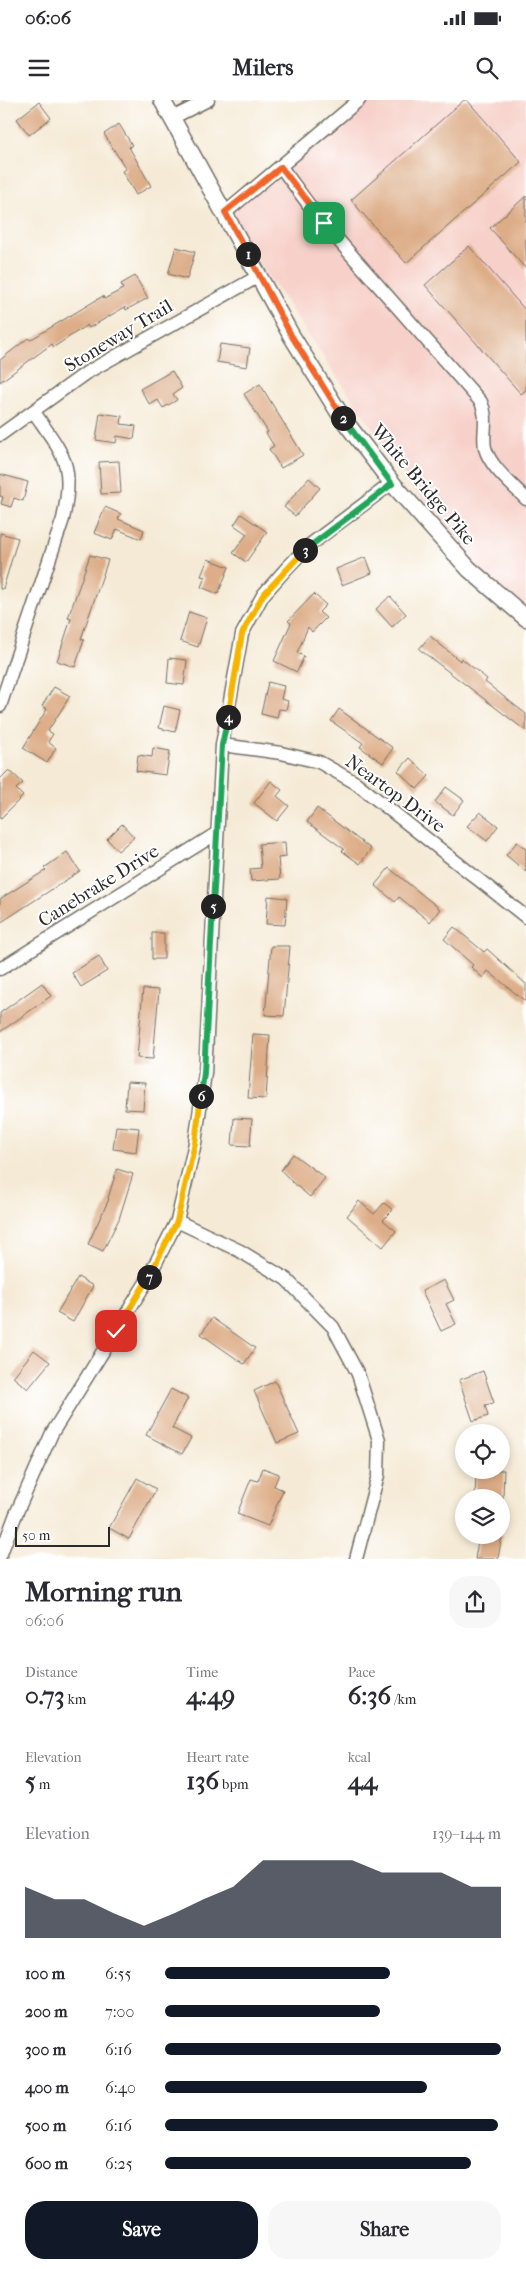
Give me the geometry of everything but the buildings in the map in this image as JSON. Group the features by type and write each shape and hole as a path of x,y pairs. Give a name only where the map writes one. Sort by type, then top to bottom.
{"main road":[{"name":"White Bridge Pike","path":"162,100 291,335 343,419 392,484 469,569 526,618"}],"street":[{"path":"172,118 208,100"},
{"path":"225,212 360,100"},
{"path":"281,167 317,216 481,402 486,413 485,447 490,460 526,499"},
{"name":"Stoneway Trail","path":"0,435 86,373 259,276"},
{"path":"0,706 63,519 69,494 68,466 58,447 34,412"},
{"path":"0,1556 16,1514 52,1433 145,1284 177,1221 195,1143 204,1073 222,745 242,634 263,595 308,547 392,484"},
{"name":"Neartop Drive","path":"222,745 281,753 319,762 356,783 526,917"},
{"name":"Canebrake Drive","path":"0,968 217,833"},
{"path":"177,1221 240,1251 286,1279 333,1327 354,1365 380,1440 378,1475 356,1559"}],"shaded area":[{"path":"358,100 526,100 526,613 469,569 225,213"}],"route":[{"path":"116,1331 145,1284 177,1221 195,1143 204,1073 222,745 242,634 263,595 308,547 392,484 343,419 291,335 225,212 281,167 324,223"}]}
